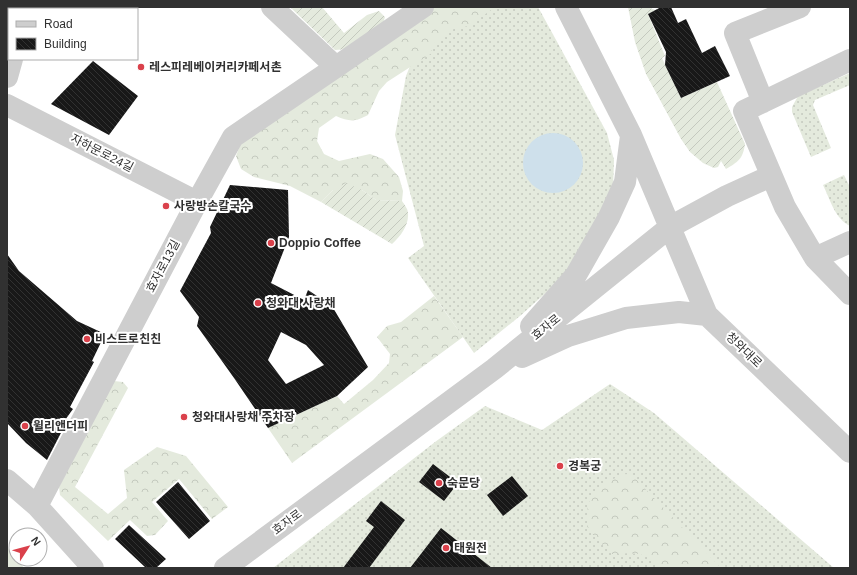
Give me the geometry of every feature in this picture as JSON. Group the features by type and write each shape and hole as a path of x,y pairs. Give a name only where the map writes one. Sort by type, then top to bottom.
{"street":[{"path":"272,7 336,67"},
{"name":"효자로13길","path":"37,506 197,202 233,137 423,7"},
{"path":"566,7 631,135 670,227"},
{"path":"763,102 735,33 800,7"},
{"path":"7,76 12,60"},
{"path":"850,60 744,111 785,207 815,258 850,294"},
{"name":"자하문로24길","path":"7,105 197,202"},
{"path":"494,369 576,274 593,246 625,182 631,135"},
{"name":"효자로","path":"225,568 494,369 670,227 727,196 771,176"},
{"name":"청와대로","path":"670,227 707,315 850,452"},
{"path":"815,258 850,242"},
{"path":"494,369 568,336 626,318 679,312 707,315"},
{"path":"7,480 37,506 93,568"}],"green space":[{"path":"290,7 322,7 344,33 367,15 379,11 385,17 382,27 348,49 335,50"},
{"path":"434,7 495,7 469,26 455,28 432,45 432,53 387,82 379,91 368,115 352,120 336,116 319,128 317,141 324,154 339,161 370,154 383,159 399,177 403,191 402,201 376,200 362,190 333,190 321,202 290,186 254,177 241,169 236,156 242,140 298,97"},
{"path":"452,7 538,7 607,133 614,160 613,189 568,273 520,316 474,353 408,258 424,246 395,135 406,76 424,31"},
{"path":"628,7 648,7 655,10 648,14 665,56 662,58 681,98 717,82 745,144 741,157 734,164 726,169 721,161 718,167 714,168 703,163 690,152 681,139 646,74 635,42"},
{"path":"850,73 850,85 815,100 813,105 831,148 811,157 792,112 792,107 798,96"},
{"path":"844,175 850,187 850,226 840,219 823,185"},
{"path":"346,183 362,190 376,200 402,201 408,211 407,222 401,234 392,244 321,202 333,190"},
{"path":"434,296 463,337 292,463 268,428 337,396 344,404 373,380 389,363 390,354 377,337 387,326 401,322"},
{"path":"114,381 123,382 128,388 75,487 108,514 127,498 124,470 157,447 186,456 228,507 212,519 179,479 152,502 168,521 155,535 147,536 130,520 108,541 60,495 59,487"},
{"name":"경복궁","path":"610,384 654,413 834,568 273,568 435,442 485,406 542,430"},
{"path":"626,474 633,476 721,568 659,568 655,562 644,555 632,553 612,554 587,526 588,507 590,500 599,488 611,480"},
{"path":"7,547 8,567 24,568 7,568"}],"water":[{"path":"553,133 570,138 578,146 583,163 578,180 570,188 553,193 536,188 528,180 523,163 528,146 536,138"}],"building":[{"path":"661,7 671,7 678,23 686,19 702,53 715,46 730,76 681,98 665,65 666,52 648,14"},
{"path":"93,61 138,96 109,135 51,104"},
{"name":"청와대 사랑채","path":"230,185 288,190 289,237 271,283 304,300 308,290 332,306 368,367 337,396 268,428 197,326 199,317 180,291 211,233 210,227","holes":["281,332 306,345 324,365 286,384 268,360"]},
{"path":"7,254 19,271 77,321 105,334 92,361 94,362 70,407 73,409 60,427 63,429 47,460 26,443 7,423"},
{"name":"숙문당","path":"433,464 458,483 444,501 419,482"},
{"path":"512,476 528,496 503,516 487,495"},
{"path":"178,482 210,521 189,539 156,502"},
{"path":"381,501 405,520 369,568 343,568 374,527 366,521"},
{"path":"129,525 166,559 156,568 146,568 115,539"},
{"name":"태원전","path":"441,528 492,568 410,568"}],"place":[{"name":"레스피레베이커리카페서촌","path":"141,67"},
{"name":"사랑방손칼국수","path":"166,206"},
{"name":"Doppio Coffee","path":"271,243"},
{"name":"청와대 사랑채","path":"258,303"},
{"name":"비스트로친친","path":"87,339"},
{"name":"청와대사랑채 주차장","path":"184,417"},
{"name":"윌리앤더피","path":"25,426"},
{"name":"경복궁","path":"560,466"},
{"name":"숙문당","path":"439,483"},
{"name":"태원전","path":"446,548"}]}
